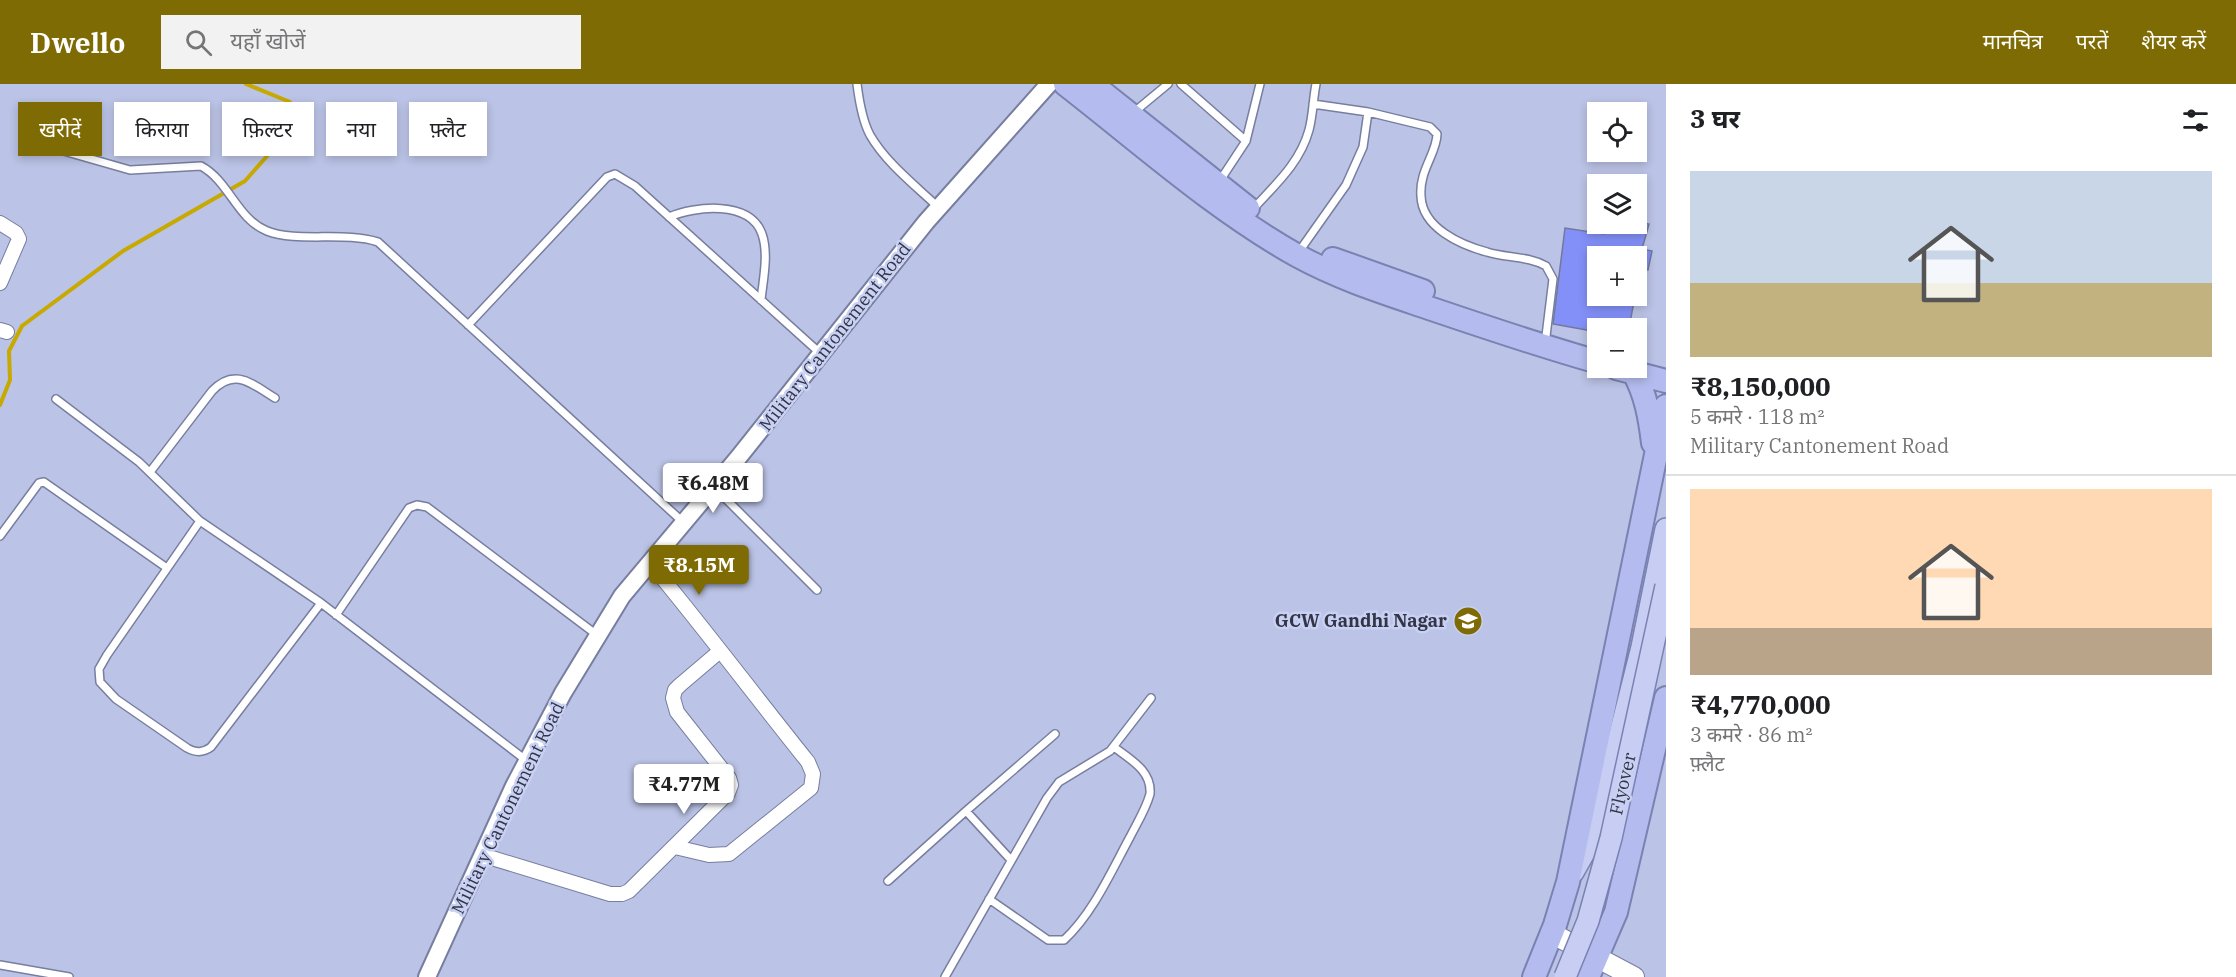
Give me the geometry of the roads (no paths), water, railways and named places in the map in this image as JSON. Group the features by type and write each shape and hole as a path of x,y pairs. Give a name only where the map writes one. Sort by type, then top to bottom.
{"highway":[{"path":"1065,84 1125,120 1247,216 1336,275 1545,348 1587,359"},
{"path":"1092,84 1125,120"},
{"path":"1299,251 1326,257 1587,349"},
{"path":"1647,370 1666,372"},
{"path":"1647,374 1666,381"},
{"path":"1635,378 1643,390 1647,405 1654,463"},
{"path":"1534,977 1568,882 1666,406"},
{"path":"1592,967 1616,912 1666,698"}],"main road":[{"name":"Flyover","path":"1568,882 1595,833 1642,647 1666,530"},
{"name":"Flyover","path":"1565,977 1588,921 1611,838 1666,586"},
{"path":"1551,933 1592,967 1634,977"}],"street":[{"name":"Military Cantonement Road","path":"427,977 527,762 563,693 622,596 714,487 939,208 1049,84"},
{"path":"0,223 16,234 19,239 0,283"},
{"path":"651,563 808,762 813,774 811,788 729,854 709,855 675,847"},
{"path":"483,855 617,895 629,891 675,847 730,788 729,778 677,712 673,698 675,690 680,685 720,651"}],"lane":[{"path":"857,84 870,134 890,160 939,208"},
{"path":"1125,120 1168,84"},
{"path":"1180,84 1246,141"},
{"path":"1213,191 1246,141 1255,112 1260,84"},
{"path":"1247,216 1296,160 1310,128 1316,84"},
{"path":"1313,104 1368,112 1430,127 1437,134 1421,183 1420,199 1424,212 1431,222 1444,233 1479,249 1546,266 1553,279 1546,336"},
{"path":"1299,251 1350,178 1363,147 1368,112"},
{"path":"81,156 130,170 201,166 220,182 238,207 257,226 267,231 279,234 341,237 378,242 684,523"},
{"path":"468,325 609,176 618,174 635,186 821,354"},
{"path":"669,217 683,211 715,208 739,213 756,224 764,243 761,300"},
{"path":"150,472 221,382 232,378 244,380 274,398"},
{"path":"56,399 140,462 200,521 321,603 527,762"},
{"path":"0,536 39,483 45,482 167,568"},
{"path":"714,487 817,590"},
{"path":"336,615 409,508 417,505 427,507 598,636"},
{"path":"200,521 106,655 98,676 100,682 116,699 187,748 202,752 211,747 321,603"},
{"path":"945,977 1047,798 1059,782 1114,747 1151,698"},
{"path":"888,881 1055,734"},
{"path":"989,899 1048,940 1064,940 1072,933 1090,908 1117,862 1150,794 1151,784 1147,776 1114,747"},
{"path":"966,811 1011,860"},
{"path":"0,965 69,977"}],"waterway":[{"path":"0,405 10,380 9,351 22,326 123,251 245,181 276,146 290,121 290,102 246,84"}],"place":[{"name":"GCW Gandhi Nagar","path":"1468,621"}]}
